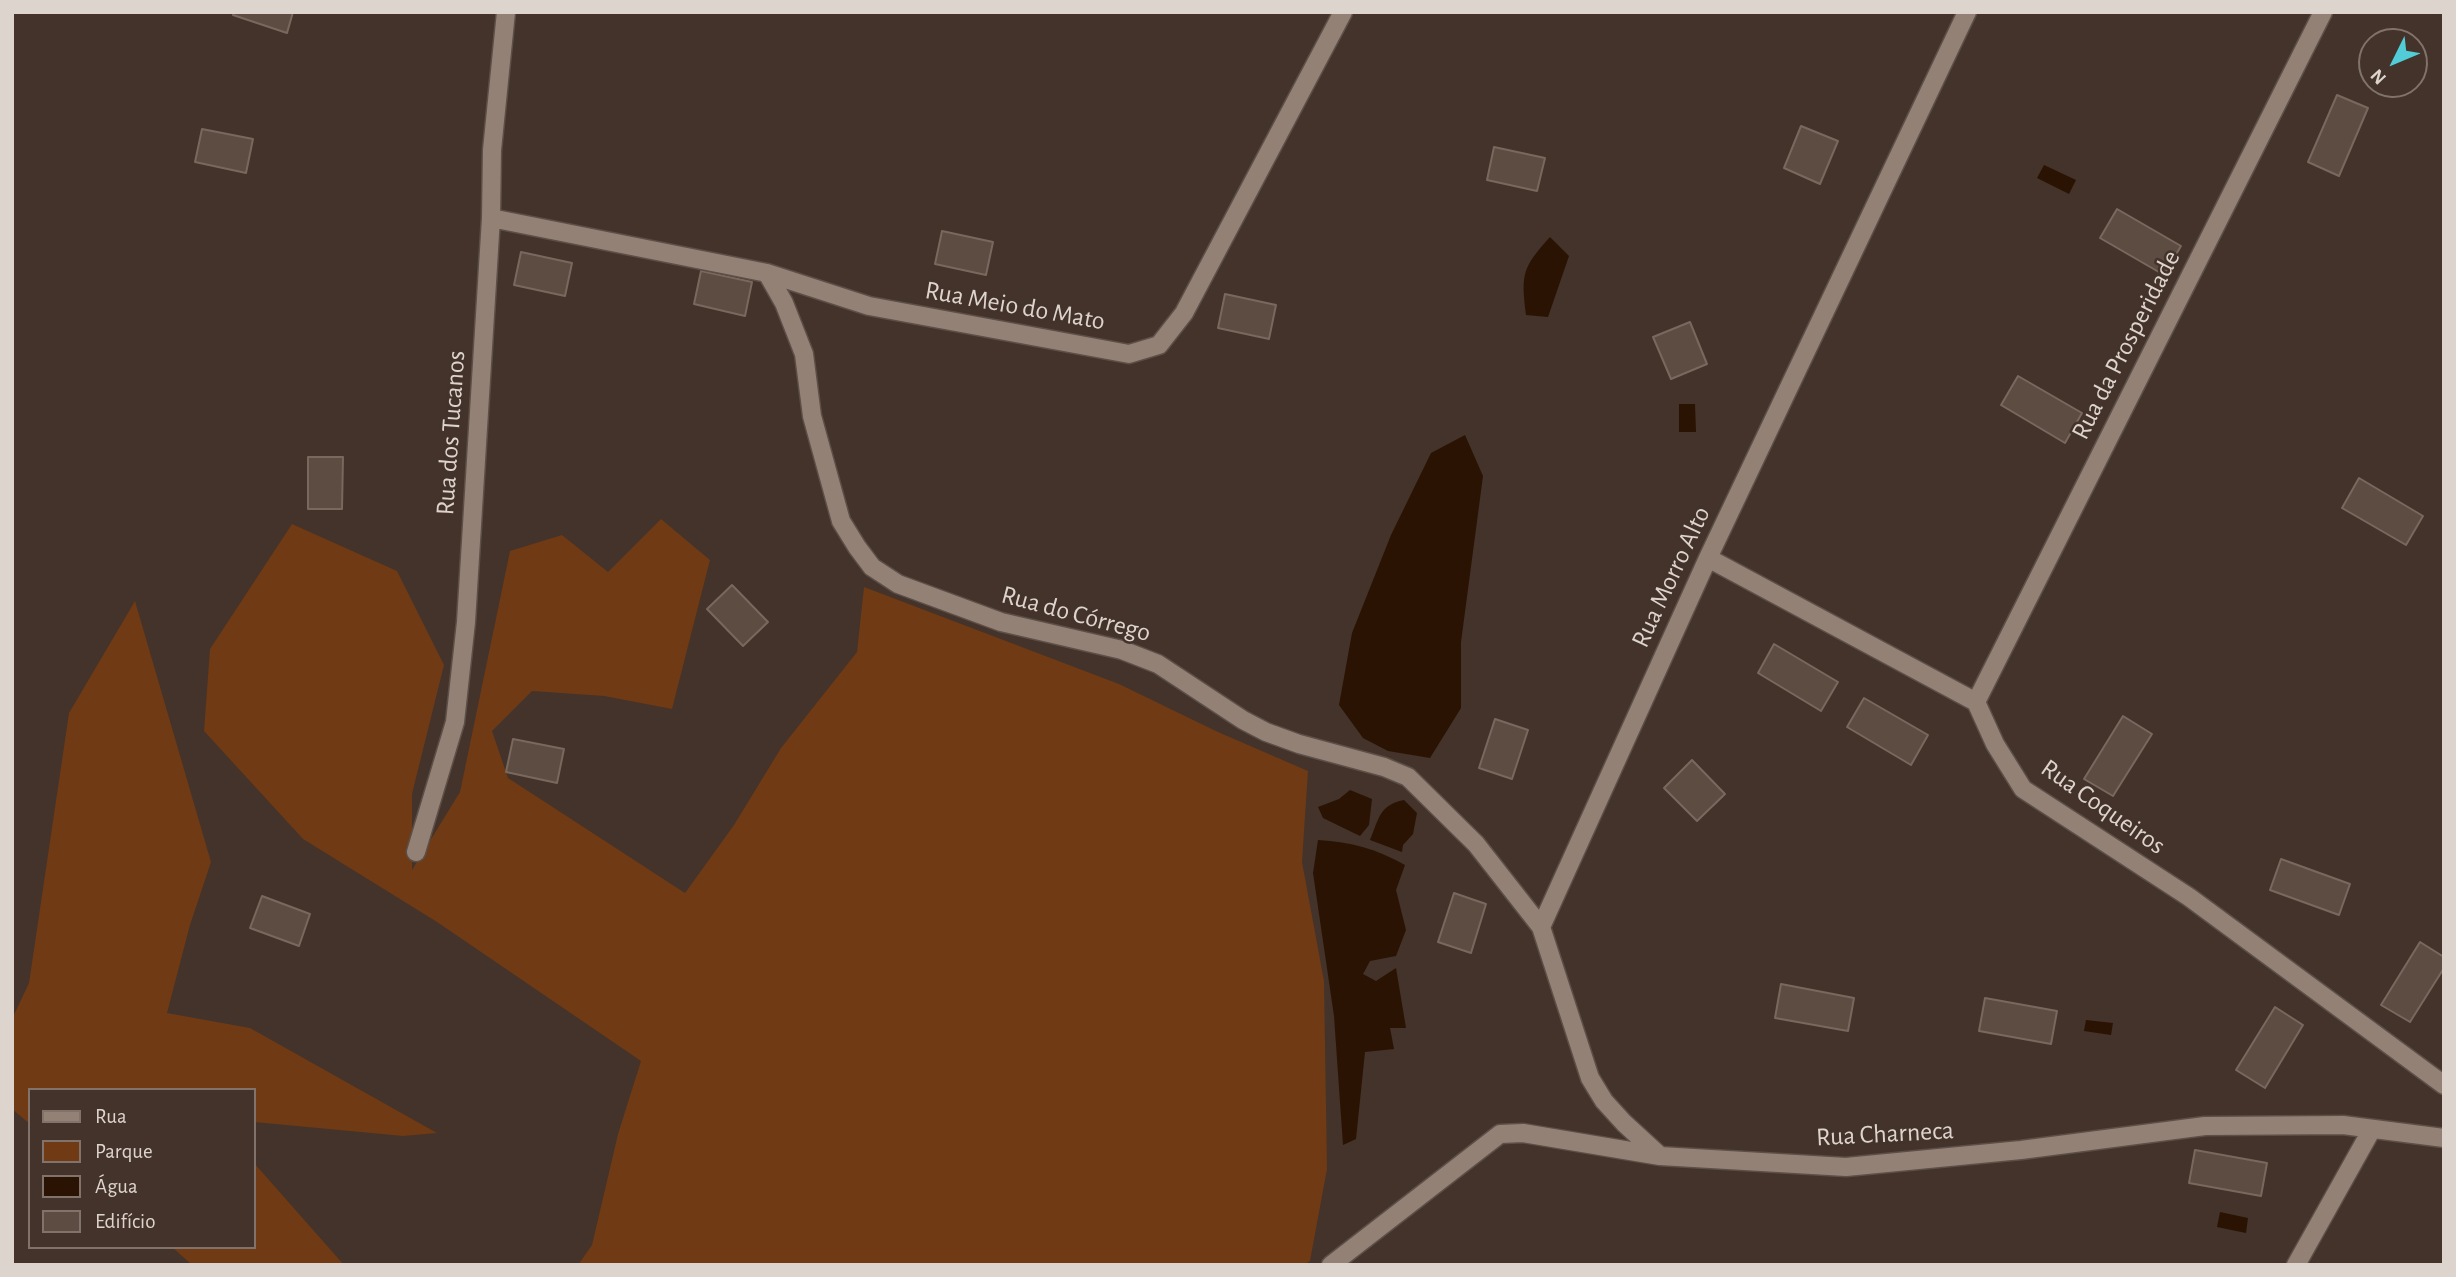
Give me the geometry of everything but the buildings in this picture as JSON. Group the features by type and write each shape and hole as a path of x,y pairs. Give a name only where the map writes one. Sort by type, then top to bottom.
{"street":[{"name":"Rua dos Tucanos","path":"416,852 455,722 466,622 491,218 492,150 506,12"},
{"name":"Rua Meio do Mato","path":"491,218 766,273 869,306 1129,354 1159,345 1184,313 1343,12"},
{"name":"Rua Morro Alto","path":"1541,927 1707,558 1966,12"},
{"name":"Rua da Prosperidade","path":"1976,702 2323,12"},
{"name":"Rua do Córrego","path":"766,273 784,303 804,354 812,416 841,521 873,567 898,584 1000,622 1122,650 1158,664 1266,732 1299,744 1384,767 1408,777 1476,844 1541,927"},
{"path":"1707,558 1976,702"},
{"name":"Rua Coqueiros","path":"1976,702 1995,744 2023,789 2189,897 2444,1085"},
{"path":"1541,927 1590,1078 1604,1101 1660,1156"},
{"name":"Rua Charneca","path":"1331,1265 1500,1134 1523,1133 1660,1156 1846,1167 2021,1150 2205,1126 2343,1125 2444,1138"},
{"path":"2295,1265 2372,1129"}],"green space":[{"path":"661,519 710,560 672,709 604,696 532,691 492,731 508,778 685,893 734,825 781,748 857,652 864,587 1119,684 1218,732 1308,771 1302,862 1324,981 1327,1169 1310,1261 1304,1265 578,1265 592,1245 618,1134 641,1061 437,922 303,839 204,731 210,649 292,524 397,571 444,665 412,794 412,870 460,792 510,551 562,535 608,572"},
{"path":"135,601 211,862 190,925 167,1013 250,1028 437,1133 403,1136 256,1122 256,1088 28,1088 28,1122 12,1109 12,1019 29,983 69,713"},
{"path":"256,1165 344,1265 192,1265 174,1249 256,1249"}],"water":[{"path":"2044,165 2076,180 2069,194 2037,178"},
{"path":"1550,237 1569,256 1548,317 1526,315 1526,272 1534,256"},
{"path":"1679,404 1695,404 1696,432 1679,432"},
{"path":"1465,435 1483,476 1461,642 1461,708 1430,758 1388,751 1363,738 1339,705 1352,633 1391,535 1431,453"},
{"path":"1350,790 1372,799 1369,825 1360,836 1323,818 1318,807 1339,799"},
{"path":"1404,800 1417,813 1413,834 1403,845 1402,852 1370,840 1385,809"},
{"path":"1318,840 1363,847 1405,865 1396,890 1406,930 1396,956 1370,961 1363,974 1376,981 1396,968 1406,1028 1390,1028 1394,1049 1365,1052 1356,1139 1343,1145 1334,1016 1313,873"},
{"path":"2086,1020 2113,1023 2111,1035 2084,1031"},
{"path":"2220,1212 2248,1218 2246,1233 2217,1227"}]}
